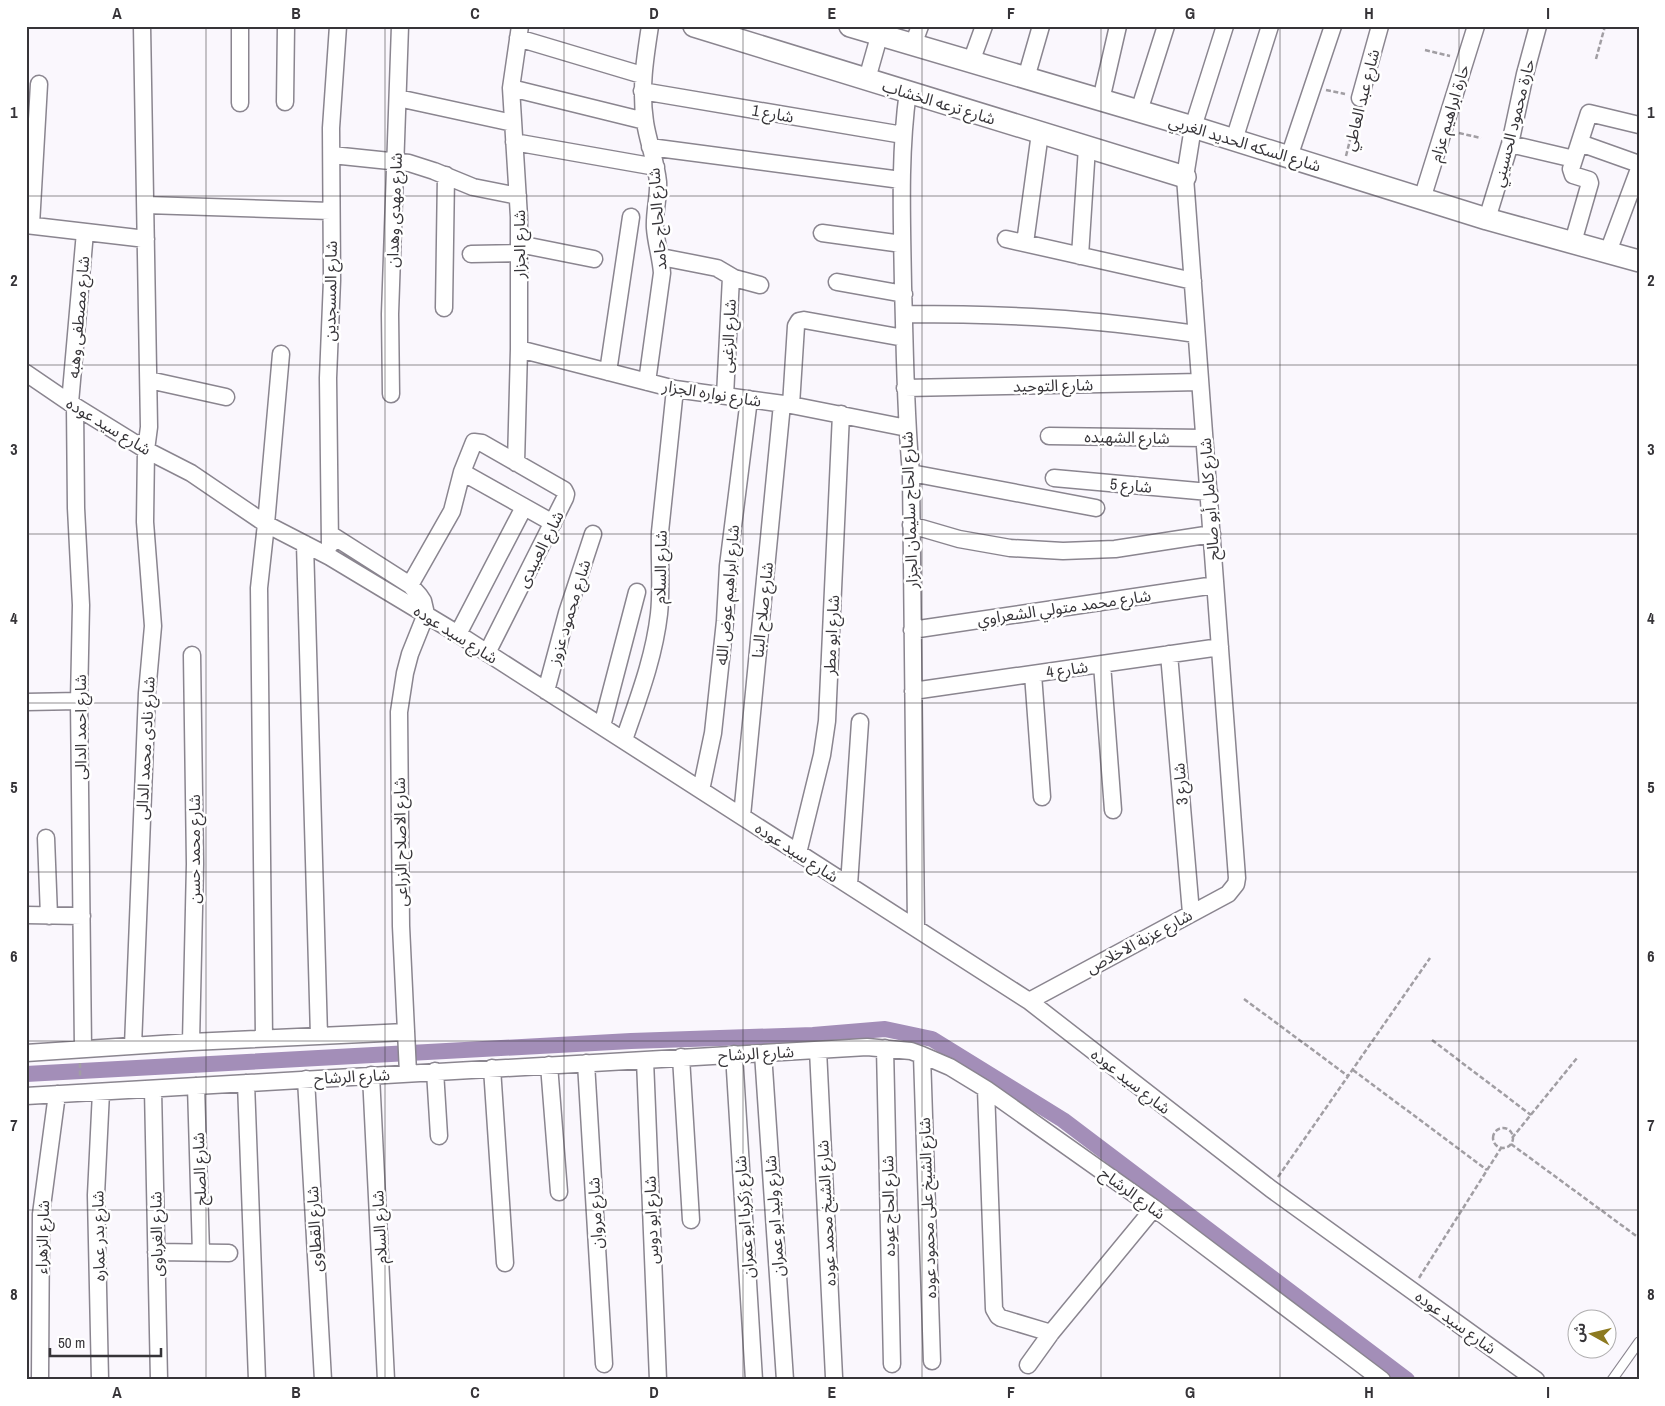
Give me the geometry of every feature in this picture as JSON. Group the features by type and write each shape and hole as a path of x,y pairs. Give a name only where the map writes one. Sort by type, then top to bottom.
{"street":[{"name":"شارع نادى محمد الدالى","path":"133,1046 147,703 153,626 145,522 149,380 142,26"},
{"path":"240,26 240,102"},
{"path":"285,102 286,26"},
{"name":"شارع المسجدين","path":"330,557 328,378 332,280 330,211 331,123 338,26"},
{"name":"شارع مهدى وهدان","path":"391,394 390,314 400,26"},
{"name":"شارع الحاج حامد","path":"647,382 661,282 661,257 655,228 658,192 656,167 645,121 642,83 650,26"},
{"name":"شارع ترعه الخشاب","path":"694,26 1185,177"},
{"name":"شارع السكه الحديد الغربي","path":"850,26 916,36 970,62 1193,126 1487,219 1639,260"},
{"path":"970,62 984,26"},
{"path":"1026,78 1041,26"},
{"path":"1101,100 1118,26"},
{"path":"1139,111 1166,26"},
{"name":"شارع كامل أبو صالح","path":"1225,26 1193,126 1185,177 1237,872"},
{"path":"1234,140 1270,26"},
{"path":"1289,157 1333,26"},
{"name":"شارع عبد العاطي","path":"1360,98 1380,26"},
{"name":"حارة ابراهيم عزام","path":"1422,199 1476,26"},
{"name":"حارة محمود الحسيني","path":"1487,219 1510,144 1538,26"},
{"path":"867,79 881,30"},
{"name":"شارع 1","path":"519,32 642,83 903,135"},
{"name":"شارع الجزار","path":"516,463 519,249 518,196 511,88 519,32"},
{"path":"39,84 29,225 146,240"},
{"path":"511,88 645,121"},
{"name":"شارع الحاج سليمان الجزار","path":"908,92 903,135 902,244 910,473 916,928"},
{"path":"398,98 513,123"},
{"path":"1573,242 1590,183 1587,178 1573,175 1571,172 1589,113 1639,125"},
{"path":"1024,244 1040,132"},
{"path":"514,142 656,167"},
{"path":"1580,143 1639,164"},
{"path":"1510,144 1574,159"},
{"path":"650,147 902,180"},
{"path":"1080,256 1087,147"},
{"path":"332,155 396,161 446,175 473,187 518,196"},
{"path":"1608,252 1639,169"},
{"path":"444,308 446,175"},
{"path":"146,205 330,211"},
{"path":"608,372 632,217"},
{"name":"شارع مصطفى وهبه","path":"72,404 85,232"},
{"path":"822,233 902,244"},
{"path":"1006,239 1193,281"},
{"path":"472,254 519,249 594,259"},
{"path":"661,257 717,268 731,277 760,285"},
{"name":"شارع الزغبى","path":"725,396 731,277"},
{"path":"837,282 904,294"},
{"path":"904,314 976,314 1050,318 1123,324 1196,334"},
{"name":"شارع صلاح البنا","path":"742,816 796,326 799,321 804,320 904,338"},
{"name":"شارع نواره الجزار","path":"519,349 675,388 787,404 907,428"},
{"path":"264,1038 259,588 281,354"},
{"name":"شارع سيد عوده","path":"26,373 146,450 191,473 266,524 330,557 487,652 1029,1001 1270,1189 1536,1380"},
{"path":"149,380 226,397"},
{"name":"شارع التوحيد","path":"906,388 1200,382"},
{"name":"شارع السلام","path":"624,740 646,674 656,633 661,591 660,532 675,388"},
{"name":"شارع ابراهيم عوض الله","path":"701,790 713,733 725,622 728,566 749,399"},
{"name":"شارع احمد الدالى","path":"72,404 81,612 79,701 82,1049"},
{"name":"شارع ابو مطر","path":"798,852 822,754 827,721 841,414"},
{"name":"شارع الشهيده","path":"1049,436 1204,438"},
{"name":"شارع العبيدى","path":"410,585 450,517 462,472 473,444 477,441 482,442 565,492 566,498 487,652"},
{"path":"462,472 553,523"},
{"path":"910,473 1096,508"},
{"name":"شارع 5","path":"1054,478 1209,492"},
{"path":"458,634 524,507"},
{"path":"911,525 968,540 1010,548 1063,551 1115,549 1212,534"},
{"path":"330,534 410,585 423,601 426,614"},
{"name":"شارع محمود عزوز","path":"546,690 566,613 593,534"},
{"path":"305,544 319,1036"},
{"name":"شارع محمد متولي الشعراوي","path":"912,630 1215,585"},
{"path":"602,726 636,592"},
{"name":"شارع الاصلاح الزراعى","path":"408,1073 401,926 399,712 404,673 426,614"},
{"name":"شارع 4","path":"913,691 1220,647"},
{"name":"شارع 3","path":"1169,654 1191,913"},
{"name":"شارع محمد حسن","path":"191,1042 195,864 192,655"},
{"path":"1102,664 1112,810"},
{"path":"1033,674 1042,796"},
{"path":"26,702 79,701"},
{"path":"849,885 860,722"},
{"path":"46,838 49,916"},
{"name":"شارع عزبة الاخلاص","path":"1029,1001 1228,894 1236,884 1237,872"},
{"path":"26,915 82,916"},
{"path":"26,1053 191,1042 406,1032"},
{"name":"شارع الرشاح","path":"26,1096 867,1047 910,1051 950,1067 986,1089 1154,1208 1382,1380"},
{"name":"شارع الحاج عوده","path":"884,1048 892,1364"},
{"name":"شارع الشيخ محمد عوده","path":"818,1050 834,1377"},
{"name":"شارع وليد ابو عمران","path":"763,1053 785,1380"},
{"name":"شارع زكريا ابو عمران","path":"734,1054 754,1380"},
{"name":"شارع الشيخ على محمود عوده","path":"922,1055 932,1361"},
{"path":"681,1057 691,1220"},
{"name":"شارع ابو دوس","path":"644,1060 658,1380"},
{"name":"شارع مروان","path":"586,1063 604,1364"},
{"path":"549,1065 559,1192"},
{"path":"492,1068 505,1262"},
{"path":"435,1071 439,1136"},
{"name":"شارع السلام","path":"371,1075 386,1380"},
{"name":"شارع القطاوى","path":"306,1079 322,1380"},
{"path":"246,1083 257,1380"},
{"name":"شارع الصلح","path":"196,1086 201,1253"},
{"name":"شارع الغرباوى","path":"153,1089 159,1380"},
{"path":"986,1089 994,1309 1001,1318 1051,1333"},
{"name":"شارع بدر عماره","path":"100,1380 96,1195 101,1092"},
{"name":"شارع الزهراء","path":"40,1380 41,1214 56,1094"},
{"path":"1028,1365 1051,1333 1154,1208"},
{"path":"156,1252 229,1253"}],"lane":[{"path":"1612,1380 1639,1342"}],"path":[{"path":"1596,59 1605,26"},
{"path":"1425,50 1466,60"},
{"path":"1312,87 1360,98"},
{"name":"شارع عبد العاطي","path":"1342,173 1360,98"},
{"path":"1445,130 1482,138"},
{"path":"1270,1189 1430,958"},
{"path":"1244,998 1348,1076"},
{"path":"1432,1040 1531,1115"},
{"path":"81,1093 82,1049"},
{"path":"1512,1138 1577,1058"},
{"path":"1352,1070 1488,1170"},
{"path":"1507,1129 1511,1133 1511,1144 1501,1148 1496,1146 1493,1136 1496,1131 1507,1129"},
{"path":"1511,1144 1639,1238"},
{"path":"1412,1290 1501,1148"}],"waterway":[{"path":"26,1074 631,1041 813,1035 885,1029 932,1039 1063,1120 1407,1380"}]}
